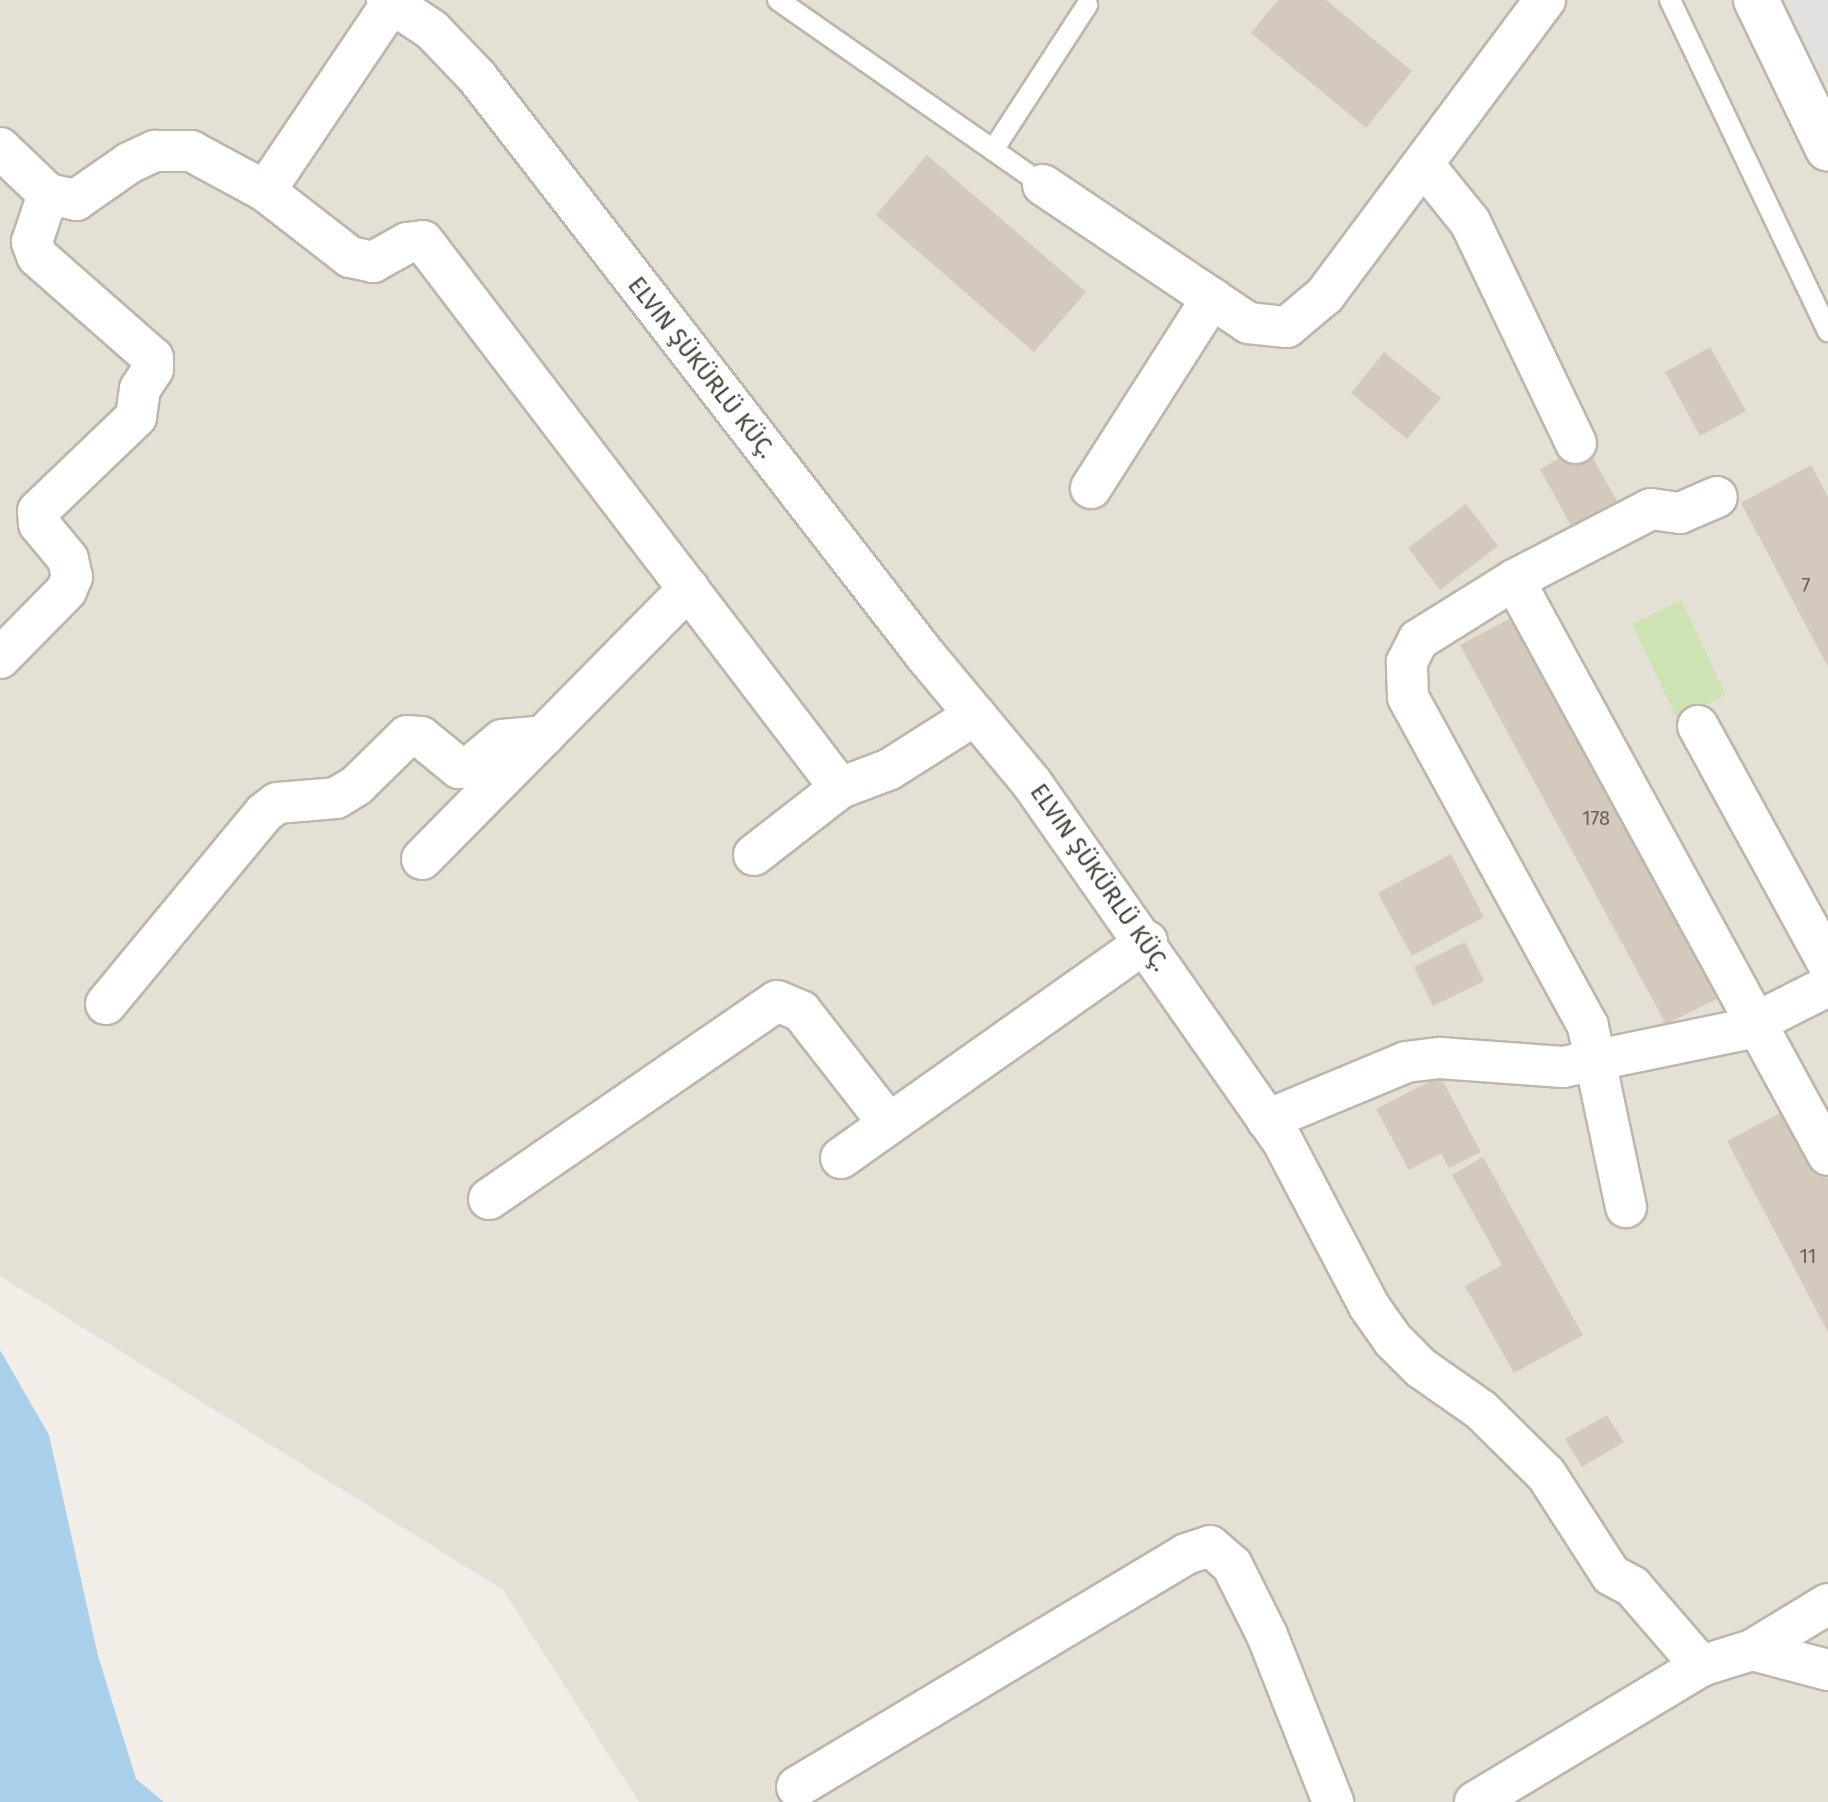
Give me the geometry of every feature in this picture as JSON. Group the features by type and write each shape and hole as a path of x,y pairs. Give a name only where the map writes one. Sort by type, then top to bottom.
{"street":[{"path":"1043,185 1248,323 1287,327 1325,295 1545,0"},
{"path":"1756,0 1823,122"},
{"path":"265,191 390,1"},
{"name":"ELVIN ŞÜKÜRLÜ KÜÇ.","path":"390,1 432,30 477,77 975,715 1031,782 1147,941 1267,1120 1393,1340 1421,1368 1481,1410 1546,1474 1611,1575 1632,1586 1701,1666"},
{"path":"0,148 48,194 76,200 129,163 167,151 191,151 265,191 350,257 373,262 407,243 423,241 840,788"},
{"path":"1424,165 1470,222 1576,443"},
{"path":"0,658 66,591 72,577 68,559 39,524 38,511 136,417 140,389 153,369 153,358 37,256 32,242 48,194"},
{"path":"1091,488 1212,298"},
{"path":"1626,1207 1598,1059 1588,1026 1408,697 1407,662 1418,640 1514,580 1651,509 1680,513 1717,497"},
{"path":"1514,580 1828,1155"},
{"path":"422,859 689,588"},
{"path":"754,855 840,788 890,769 975,715"},
{"path":"1698,726 1828,963"},
{"path":"106,1004 264,813 277,803 336,798 356,786 407,736 421,737 459,768 471,766 502,740 544,736"},
{"path":"841,1158 1147,941"},
{"path":"1267,1120 1406,1062 1440,1058 1563,1067 1756,1023 1828,986"},
{"path":"489,1199 777,1001 801,1011 889,1124"},
{"path":"797,1787 1186,1554 1210,1546 1232,1565 1267,1635 1333,1802"},
{"path":"1475,1802 1701,1666 1752,1650 1828,1604"},
{"path":"1752,1650 1828,1670"}],"lane":[{"path":"778,0 1043,185"},
{"path":"1670,0 1828,331"},
{"path":"993,150 1087,5"}],"shaded area":[{"path":"0,0 1828,0 1828,1802 639,1802 503,1590 0,1276"},
{"path":"1786,0 1828,0 1828,66 1817,69"}],"green space":[{"path":"1681,600 1726,695 1677,718 1632,624"}],"water":[{"path":"0,1350 49,1435 98,1656 136,1779 164,1802 0,1802"}],"building":[{"path":"1278,0 1326,0 1412,71 1366,128 1251,33"},
{"path":"927,155 1086,292 1034,352 876,215"},
{"path":"1710,347 1746,411 1700,436 1665,372"},
{"path":"1384,352 1441,398 1407,439 1351,393"},
{"path":"1585,444 1621,508 1575,533 1540,469"},
{"path":"1811,465 1828,497 1828,667 1741,503"},
{"path":"1466,504 1498,546 1440,590 1408,548"},
{"path":"1524,611 1731,992 1666,1024 1460,645"},
{"path":"1451,854 1484,917 1412,956 1378,893"},
{"path":"1465,942 1484,981 1433,1006 1414,967"},
{"path":"1440,1076 1481,1152 1449,1168 1441,1153 1409,1170 1376,1109"},
{"path":"1790,1108 1828,1179 1828,1332 1727,1141"},
{"path":"1483,1157 1583,1335 1514,1373 1465,1286 1502,1265 1452,1175"},
{"path":"1607,1415 1624,1442 1582,1467 1565,1439"}]}
